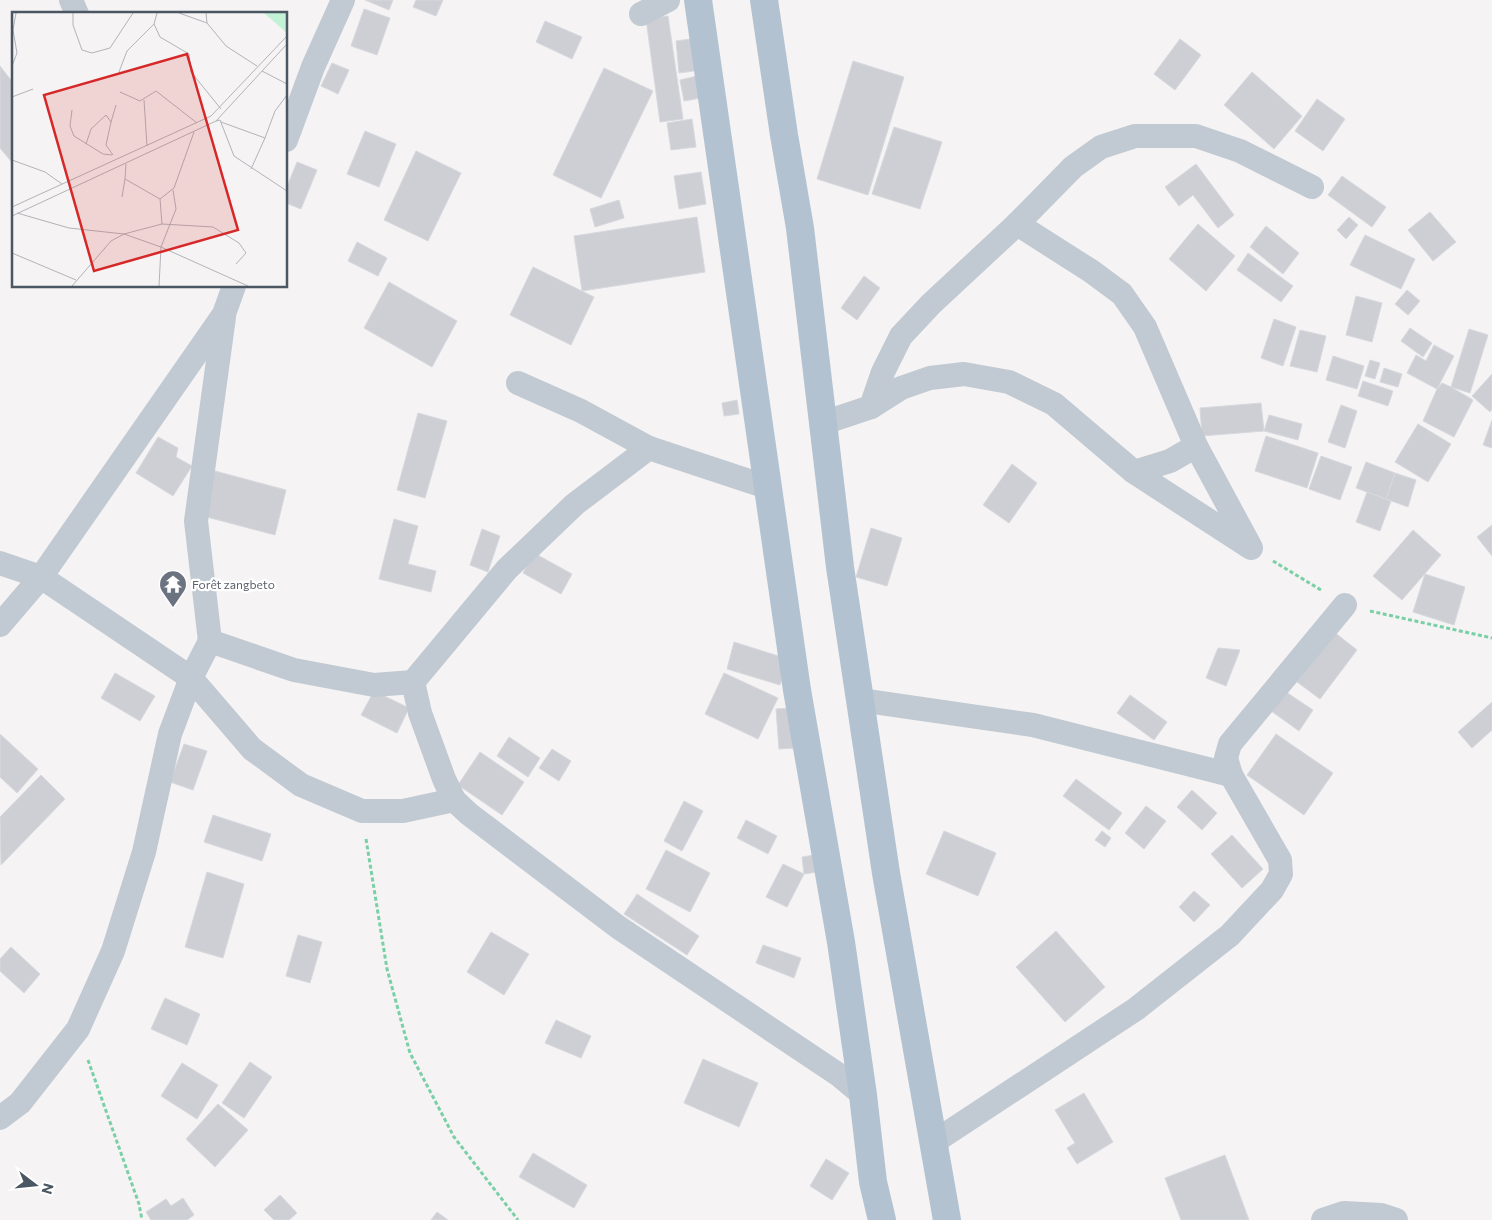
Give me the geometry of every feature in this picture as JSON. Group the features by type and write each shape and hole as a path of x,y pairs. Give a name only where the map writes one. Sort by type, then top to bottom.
{"main road":[{"path":"698,0 797,690 841,942 874,1182 882,1220"},
{"path":"764,0 800,228 840,567 886,873 947,1220"}],"street":[{"path":"71,0 75,12"},
{"path":"288,134 312,67 343,0"},
{"path":"641,14 668,0"},
{"path":"871,407 883,372 901,336 931,304 1017,224 1073,167 1101,147 1135,136 1196,136 1240,150 1312,187"},
{"path":"823,423 871,407 901,388 930,378 964,374 1009,382 1054,404 1134,472 1251,548 1196,446 1146,328 1122,294 1091,270 1017,224"},
{"path":"0,624 41,577 224,314 218,288"},
{"path":"0,1118 20,1103 78,1029 113,951 144,852 170,734 191,678 210,641 196,521 224,314 233,288"},
{"path":"518,383 581,412 649,448 768,487"},
{"path":"1134,472 1170,461 1196,446"},
{"path":"210,641 294,670 374,685 413,682 508,569 575,504 649,448"},
{"path":"0,563 41,577 191,678 252,749 300,786 362,811 403,811 454,800"},
{"path":"934,1142 1136,1009 1230,935 1272,890 1281,874 1280,860 1231,775 1226,758 1230,744 1345,605"},
{"path":"413,682 420,713 444,779 454,800 469,814 618,927 838,1075 863,1095"},
{"path":"860,700 1033,725 1231,775"},
{"path":"1323,1220 1344,1213 1381,1215 1396,1220"}],"path":[{"path":"362,811 387,968 410,1053 454,1136 518,1220"},
{"path":"78,1029 139,1204 142,1220"}],"building":[{"path":"365,0 393,0 389,10"},
{"path":"416,0 443,0 436,16 413,7"},
{"path":"364,9 390,18 377,55 351,46"},
{"path":"668,16 683,119 660,122 646,19"},
{"path":"545,21 582,37 572,59 536,42"},
{"path":"698,38 701,70 679,73 676,41"},
{"path":"1180,39 1201,55 1175,90 1154,74"},
{"path":"853,61 904,77 868,195 817,179"},
{"path":"332,63 349,70 338,94 321,86"},
{"path":"0,66 12,81 12,163 0,148"},
{"path":"604,68 653,91 601,198 553,175"},
{"path":"1252,72 1302,116 1274,149 1224,105"},
{"path":"697,76 701,98 684,101 680,80"},
{"path":"1317,99 1345,119 1323,151 1295,131"},
{"path":"692,119 696,147 671,150 667,123"},
{"path":"894,127 942,142 920,209 872,194"},
{"path":"365,131 396,144 379,187 347,174"},
{"path":"416,151 461,173 428,241 384,220"},
{"path":"297,162 317,170 301,209 288,204 288,184"},
{"path":"1196,164 1234,215 1218,228 1193,195 1179,206 1165,187"},
{"path":"701,172 706,204 679,209 674,176"},
{"path":"1342,176 1386,207 1372,227 1328,195"},
{"path":"619,200 624,218 595,227 590,209"},
{"path":"1430,212 1456,242 1433,261 1408,230"},
{"path":"697,217 705,272 582,291 574,236"},
{"path":"1349,217 1358,225 1346,239 1337,230"},
{"path":"1198,224 1235,256 1206,291 1169,259"},
{"path":"1266,226 1299,253 1283,274 1250,247"},
{"path":"1365,235 1415,259 1401,289 1350,265"},
{"path":"357,242 387,258 378,276 348,261"},
{"path":"1248,253 1293,286 1281,302 1237,270"},
{"path":"533,267 594,297 571,345 510,315"},
{"path":"864,276 880,288 857,320 841,308"},
{"path":"389,282 457,321 432,367 364,328"},
{"path":"1407,290 1420,301 1408,315 1395,304"},
{"path":"1356,296 1382,303 1372,342 1346,335"},
{"path":"1274,319 1296,327 1283,366 1261,358"},
{"path":"1410,328 1432,343 1423,357 1401,341"},
{"path":"1469,329 1488,335 1470,393 1451,387"},
{"path":"1300,330 1326,336 1317,372 1290,366"},
{"path":"1434,345 1454,356 1437,389 1407,373 1416,355 1426,361"},
{"path":"1333,356 1364,366 1357,389 1326,380"},
{"path":"1370,360 1380,363 1375,379 1365,376"},
{"path":"1384,368 1402,374 1398,387 1380,382"},
{"path":"1492,374 1492,409 1490,412 1472,396"},
{"path":"1363,381 1393,391 1388,406 1358,396"},
{"path":"1442,383 1473,400 1454,437 1423,421 1437,389"},
{"path":"737,400 739,414 724,416 722,403"},
{"path":"1261,403 1264,431 1202,436 1200,408"},
{"path":"1341,405 1357,411 1345,448 1328,442"},
{"path":"418,413 447,421 425,498 397,490"},
{"path":"1269,415 1302,424 1298,440 1264,431"},
{"path":"1492,420 1492,448 1483,445"},
{"path":"1418,424 1451,444 1428,482 1395,462"},
{"path":"1266,436 1318,453 1307,488 1255,471"},
{"path":"158,437 178,448 176,457 192,466 173,496 136,473"},
{"path":"1321,456 1352,467 1340,500 1309,489"},
{"path":"1366,462 1395,473 1386,499 1356,488"},
{"path":"1012,464 1037,483 1009,523 983,505"},
{"path":"215,471 286,490 275,535 203,516"},
{"path":"1395,473 1416,480 1408,507 1386,499"},
{"path":"1367,492 1391,501 1380,531 1356,522"},
{"path":"394,519 418,526 408,564 436,571 431,592 379,579"},
{"path":"1492,525 1492,556 1477,537"},
{"path":"871,528 902,538 887,586 856,577"},
{"path":"482,529 500,536 488,572 470,565"},
{"path":"1413,530 1441,555 1402,600 1373,576"},
{"path":"534,553 572,574 561,594 523,573"},
{"path":"1425,574 1465,587 1454,625 1413,612"},
{"path":"1334,632 1357,650 1320,699 1297,682"},
{"path":"734,642 788,659 780,685 727,669"},
{"path":"1218,648 1240,650 1226,686 1206,678"},
{"path":"115,673 155,696 140,721 101,698"},
{"path":"724,673 778,698 758,739 705,714"},
{"path":"1280,688 1313,710 1299,731 1267,708"},
{"path":"374,691 409,708 397,733 361,715"},
{"path":"1130,695 1167,722 1154,740 1117,713"},
{"path":"1492,702 1492,730 1472,748 1458,732"},
{"path":"793,708 796,748 779,749 776,709"},
{"path":"0,734 38,769 17,793 0,777"},
{"path":"1276,734 1333,773 1304,815 1247,775"},
{"path":"509,737 540,758 528,777 497,756"},
{"path":"184,744 207,751 193,790 170,782"},
{"path":"552,749 571,761 559,781 539,768"},
{"path":"480,752 524,782 502,815 458,785"},
{"path":"41,775 65,799 1,865 0,817"},
{"path":"1076,779 1122,813 1109,830 1063,796"},
{"path":"1192,790 1217,813 1202,830 1177,807"},
{"path":"684,801 703,811 682,851 664,841"},
{"path":"1146,806 1166,821 1144,849 1125,833"},
{"path":"213,815 271,834 262,861 204,842"},
{"path":"746,820 777,836 768,854 737,838"},
{"path":"944,831 996,853 978,896 926,874"},
{"path":"1102,831 1111,838 1105,847 1095,840"},
{"path":"1232,835 1263,869 1242,888 1211,854"},
{"path":"666,850 710,873 690,912 646,889"},
{"path":"815,855 817,872 804,874 802,857"},
{"path":"783,864 804,874 787,907 766,897"},
{"path":"207,872 244,884 223,958 185,947"},
{"path":"1194,891 1210,905 1194,922 1179,907"},
{"path":"637,894 699,936 687,955 624,914"},
{"path":"1056,931 1105,987 1065,1022 1016,967"},
{"path":"491,932 529,954 504,995 467,972"},
{"path":"298,935 322,942 310,983 286,976"},
{"path":"763,945 801,958 794,978 756,963"},
{"path":"11,947 40,974 24,993 0,971 0,959"},
{"path":"165,998 200,1014 187,1045 151,1029"},
{"path":"556,1020 591,1036 581,1058 545,1043"},
{"path":"703,1059 758,1083 739,1127 684,1103"},
{"path":"250,1062 272,1077 244,1118 222,1103"},
{"path":"182,1063 218,1085 197,1119 161,1096"},
{"path":"1084,1093 1113,1142 1077,1164 1067,1148 1075,1143 1055,1110"},
{"path":"218,1104 248,1130 215,1167 186,1139"},
{"path":"533,1153 587,1185 574,1208 519,1177"},
{"path":"1225,1155 1249,1220 1181,1220 1165,1178"},
{"path":"826,1159 849,1173 832,1200 810,1186"},
{"path":"280,1195 297,1213 289,1220 274,1220 264,1210"},
{"path":"183,1198 194,1215 187,1220 151,1220 146,1212 166,1199 171,1206"},
{"path":"437,1212 448,1220 431,1220"}],"place":[{"name":"Forêt zangbeto","path":"173,608"}]}
